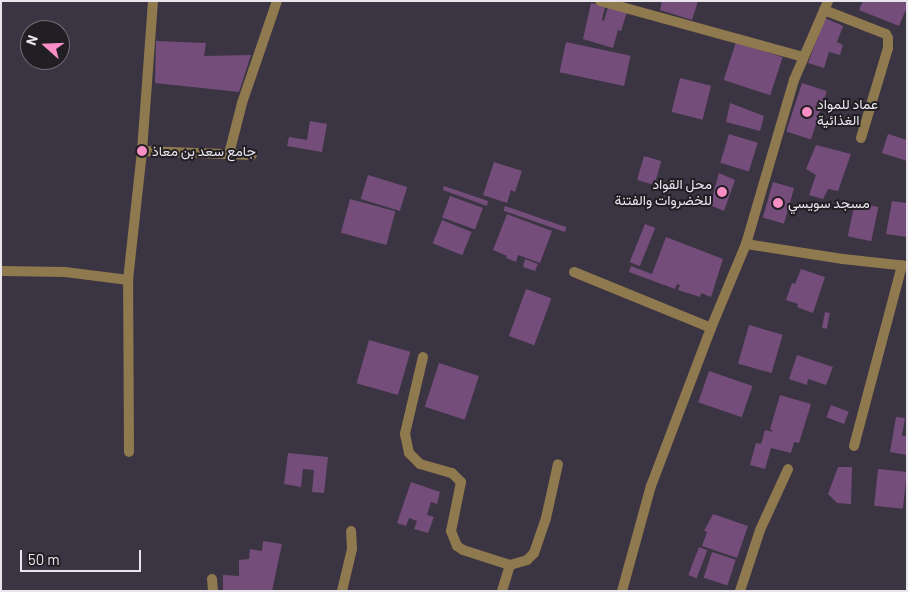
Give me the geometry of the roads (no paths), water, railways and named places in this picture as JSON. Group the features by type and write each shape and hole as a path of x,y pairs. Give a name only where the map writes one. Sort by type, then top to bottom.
{"street":[{"path":"128,452 128,280 142,151 153,1"},
{"path":"228,154 242,103 277,1"},
{"path":"600,1 803,57"},
{"path":"622,591 651,486 711,328 746,244 794,80 826,6 886,34 888,38 888,48 861,138"},
{"path":"142,151 252,155"},
{"path":"746,244 904,266 854,446"},
{"path":"1,271 65,272 128,280"},
{"path":"574,272 711,328"},
{"path":"423,356 405,434 409,453 420,464 452,473 461,482 451,531 457,546 463,550 510,565 527,560 534,553 546,518 558,464"},
{"path":"740,591 760,530 788,468"},
{"path":"342,591 352,549 351,531"},
{"path":"502,591 510,565"},
{"path":"212,579 213,591"}],"place":[{"name":"عماد للمواد الغذائية","path":"807,112"},
{"name":"جامع سعد بن معاذ","path":"142,151"},
{"name":"محل القواد للخضروات والفتنة","path":"722,192"},
{"name":"مسجد سويسي","path":"778,203"}]}
